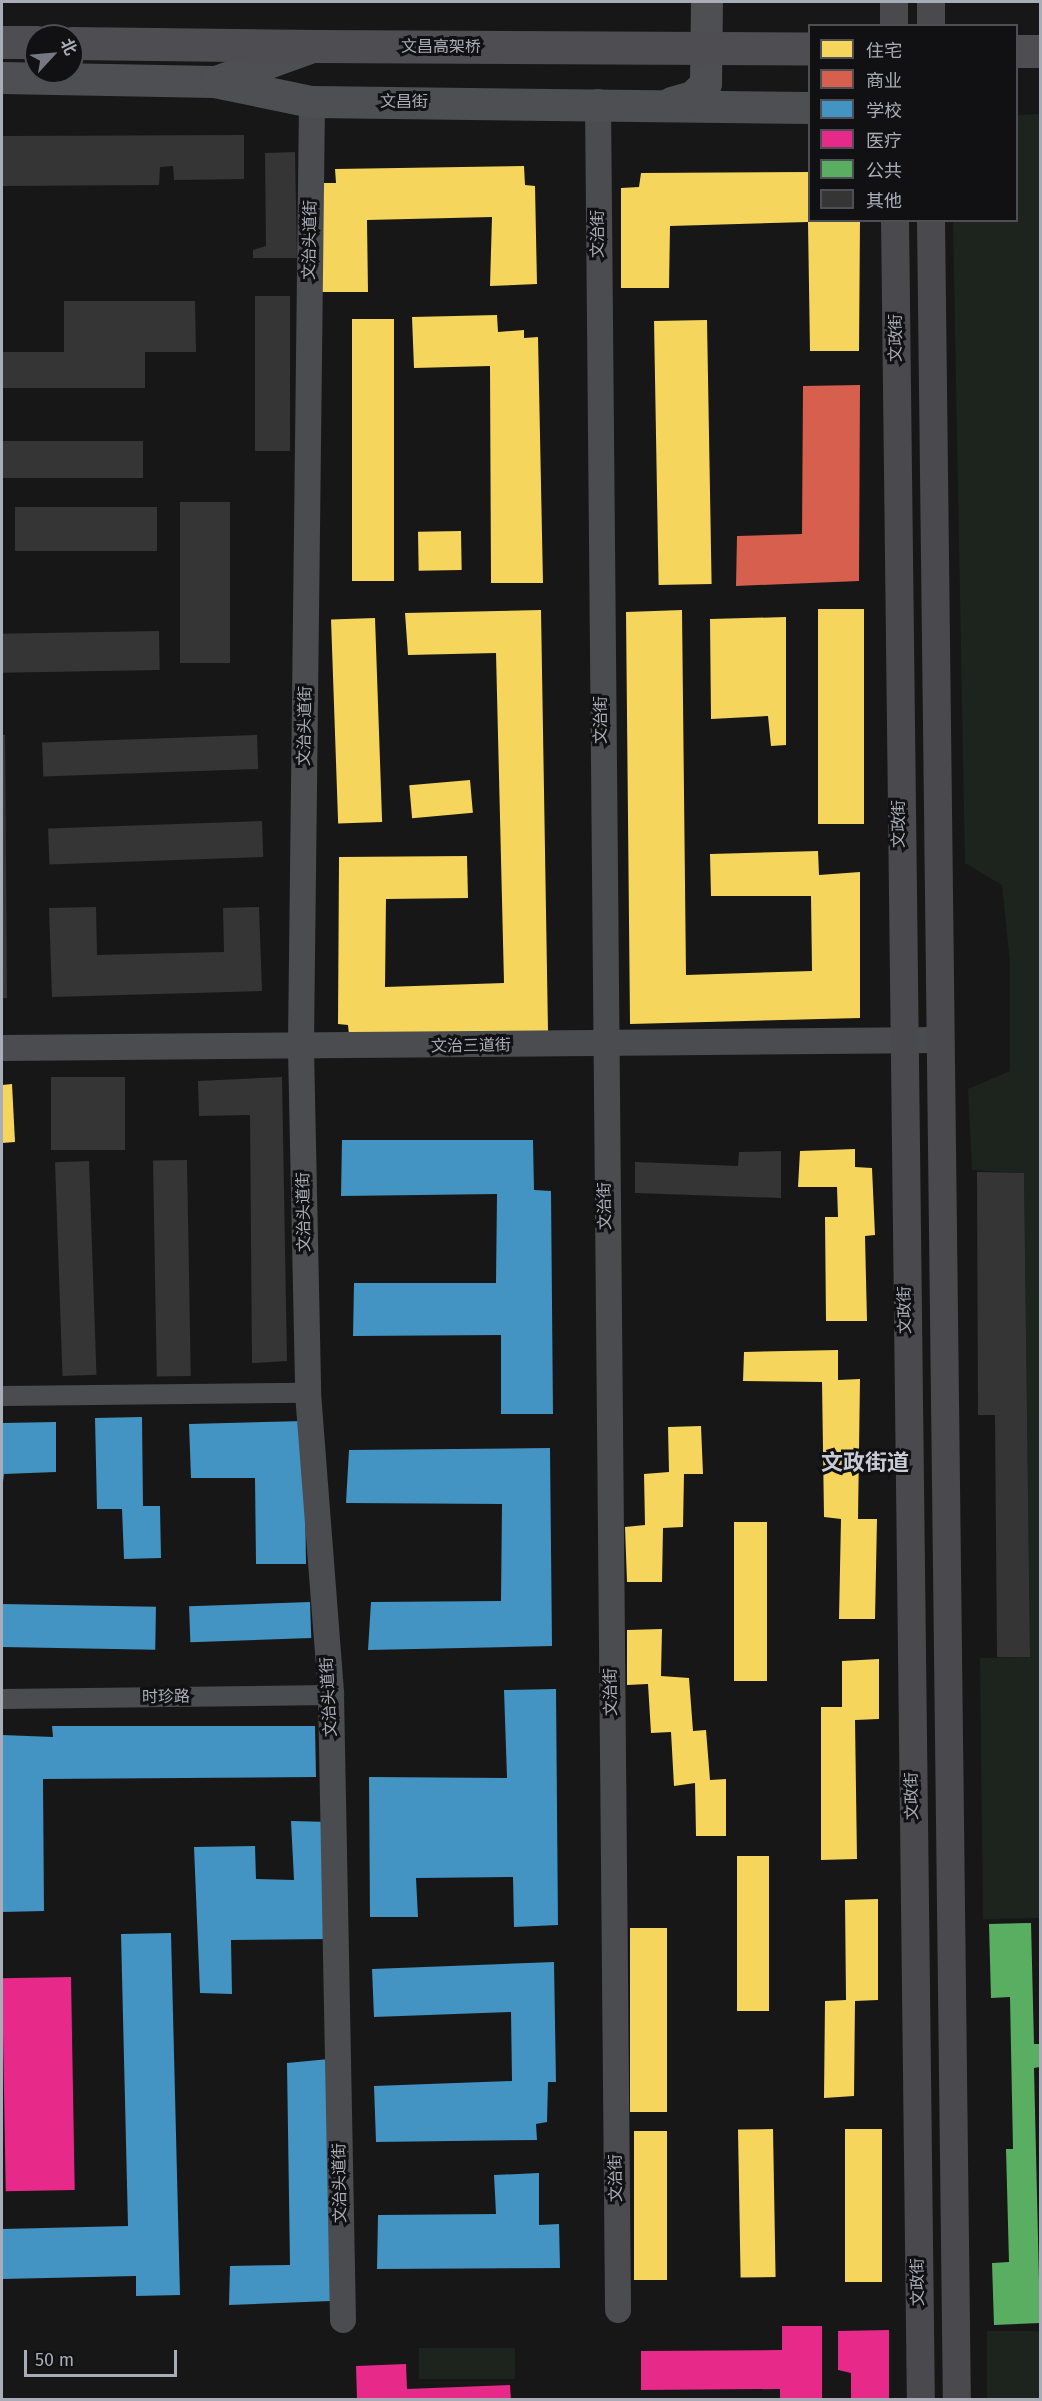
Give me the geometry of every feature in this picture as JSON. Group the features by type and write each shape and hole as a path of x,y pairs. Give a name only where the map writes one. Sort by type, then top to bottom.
{"highway":[{"path":"2,42 24,42"},
{"name":"文昌高架桥","path":"84,43 808,49"},
{"path":"1018,51 1041,51"}],"main road":[{"path":"668,104 693,96 706,84 707,2"},
{"path":"894,2 894,24"},
{"path":"931,2 931,24"},
{"path":"215,82 315,46"},
{"name":"文昌街","path":"2,78 215,82 312,102 598,102 808,108"},
{"name":"文政街","path":"895,222 901,1041 921,2400"},
{"path":"931,222 957,2400"}],"street":[{"name":"文治头道街","path":"312,102 301,1049 308,1393 330,1695 342,2320"},
{"name":"文治街","path":"598,102 603,1044 618,2310"},
{"name":"文治三道街","path":"2,1048 301,1049 941,1040"},
{"path":"2,1396 308,1393"},
{"name":"时珍路","path":"2,1699 330,1695"}],"shaded area":[{"path":"1040,114 1040,1918 983,1919 980,1658 1030,1657 1024,1173 972,1170 968,1089 1010,1071 1010,962 1002,885 965,863 953,222 1018,222 1018,115"},
{"path":"987,2331 1040,2331 1040,2399 987,2399"},
{"path":"419,2348 515,2348 515,2379 419,2379"}],"building: 住宅":[{"path":"524,166 525,185 535,186 537,284 490,286 492,217 367,220 368,292 321,292 321,183 336,183 335,169"},
{"path":"808,172 808,222 670,226 669,288 621,288 621,188 639,187 641,173"},
{"path":"808,222 860,222 859,351 810,351"},
{"path":"497,315 498,332 524,330 524,338 538,337 543,583 491,583 490,366 414,368 412,317"},
{"path":"352,319 394,319 394,581 352,581"},
{"path":"707,320 712,584 659,585 654,321"},
{"path":"461,531 462,570 419,571 418,532"},
{"path":"818,609 864,609 864,824 818,824"},
{"path":"541,610 548,1031 349,1035 348,1025 338,1024 339,857 467,856 468,898 386,899 385,987 504,983 496,653 408,655 405,613"},
{"path":"682,610 686,975 812,971 811,896 711,896 710,854 818,851 819,875 860,872 860,1018 630,1024 626,612"},
{"path":"786,617 786,745 771,746 768,716 711,719 710,619"},
{"path":"375,618 382,822 338,823 331,620"},
{"path":"470,780 473,813 412,818 409,785"},
{"path":"12,1084 15,1142 2,1143 2,1085"},
{"path":"855,1149 855,1167 872,1168 875,1235 865,1236 867,1321 826,1321 825,1217 838,1217 837,1187 798,1187 800,1151"},
{"path":"838,1350 838,1380 860,1379 858,1519 877,1519 875,1619 839,1619 841,1519 824,1517 822,1382 743,1381 744,1352"},
{"path":"701,1426 703,1474 684,1474 683,1527 663,1528 662,1582 627,1582 625,1527 645,1525 644,1474 669,1472 668,1427"},
{"path":"734,1522 767,1522 767,1681 734,1681"},
{"path":"662,1629 661,1676 689,1678 693,1731 706,1730 710,1780 726,1779 726,1836 696,1836 695,1783 674,1786 671,1732 651,1733 648,1684 627,1685 627,1630"},
{"path":"879,1659 879,1719 855,1720 857,1859 821,1860 821,1707 842,1707 842,1661"},
{"path":"737,1856 769,1856 769,2011 737,2011"},
{"path":"878,1899 878,2000 855,2001 854,2096 824,2098 825,2001 846,2000 845,1900"},
{"path":"630,1928 667,1928 667,2112 630,2112"},
{"path":"773,2129 776,2277 741,2278 738,2130"},
{"path":"845,2129 882,2129 882,2282 845,2282"},
{"path":"634,2131 667,2131 667,2280 634,2280"}],"building: 商业":[{"path":"860,385 859,581 736,586 737,536 802,534 803,386"}],"building: 学校":[{"path":"342,1140 533,1140 534,1190 551,1191 553,1414 501,1414 501,1335 353,1336 354,1283 496,1283 497,1194 341,1196"},
{"path":"142,1417 143,1506 160,1506 161,1558 124,1559 122,1509 97,1509 95,1418"},
{"path":"304,1421 306,1564 256,1564 255,1478 191,1478 189,1424"},
{"path":"56,1422 56,1472 4,1474 2,1490 2,1423"},
{"path":"550,1448 552,1646 368,1650 371,1602 501,1601 502,1504 346,1503 349,1450"},
{"path":"310,1602 311,1638 190,1642 189,1606"},
{"path":"2,1604 156,1607 155,1650 2,1647"},
{"path":"556,1689 558,1925 514,1927 513,1877 416,1878 418,1917 370,1917 369,1777 507,1778 504,1690"},
{"path":"52,1726 315,1726 316,1777 43,1779 44,1911 2,1912 2,1735 53,1737"},
{"path":"291,1821 331,1822 330,1939 231,1940 232,1994 200,1993 194,1847 255,1846 256,1879 294,1880"},
{"path":"171,1933 180,2295 136,2296 136,2276 2,2279 2,2229 128,2226 121,1934"},
{"path":"554,1962 556,2082 548,2082 547,2122 536,2124 537,2140 376,2142 374,2086 512,2081 511,2012 374,2017 372,1969"},
{"path":"329,2059 331,2301 229,2305 230,2266 290,2265 287,2063"},
{"path":"539,2173 539,2225 559,2224 560,2268 377,2269 378,2215 496,2214 494,2175"}],"building: 医疗":[{"path":"71,1977 75,2190 6,2191 2,1978"},
{"path":"782,2326 822,2326 822,2400 780,2400 780,2389 641,2390 641,2351 782,2350"},
{"path":"889,2330 889,2400 851,2400 851,2373 838,2370 838,2331"},
{"path":"406,2364 407,2389 510,2385 511,2400 357,2400 356,2366"}],"building: 公共":[{"path":"1031,1923 1034,2044 1040,2044 1040,2067 1034,2068 1040,2323 994,2325 992,2263 1009,2262 1006,2149 1013,2149 1010,1997 991,1998 989,1924"}],"building: 其他":[{"path":"244,135 244,179 174,180 173,166 160,167 159,185 2,186 2,136"},
{"path":"295,152 297,258 253,258 253,250 266,246 265,153"},
{"path":"255,296 290,296 290,451 255,451"},
{"path":"64,301 195,301 196,352 145,352 145,388 2,388 2,352 64,352"},
{"path":"2,441 143,441 143,478 2,478"},
{"path":"180,502 230,502 230,663 180,663"},
{"path":"15,507 157,507 157,551 15,551"},
{"path":"159,631 160,670 3,673 2,634"},
{"path":"2,735 5,735 7,998 2,998"},
{"path":"257,735 258,769 43,776 42,743"},
{"path":"262,821 263,857 49,864 48,828"},
{"path":"96,907 97,955 224,952 223,908 259,907 262,991 52,997 49,908"},
{"path":"51,1077 125,1077 125,1150 51,1150"},
{"path":"282,1077 287,1361 252,1363 250,1115 199,1116 198,1081"},
{"path":"781,1151 781,1198 635,1193 635,1162 738,1166 739,1152"},
{"path":"187,1160 191,1376 157,1377 153,1161"},
{"path":"89,1161 96,1375 62,1376 55,1162"},
{"path":"977,1172 1024,1173 1030,1657 997,1657 995,1415 978,1415"}],"district":[{"name":"文政街道","path":"865,1463"}]}
